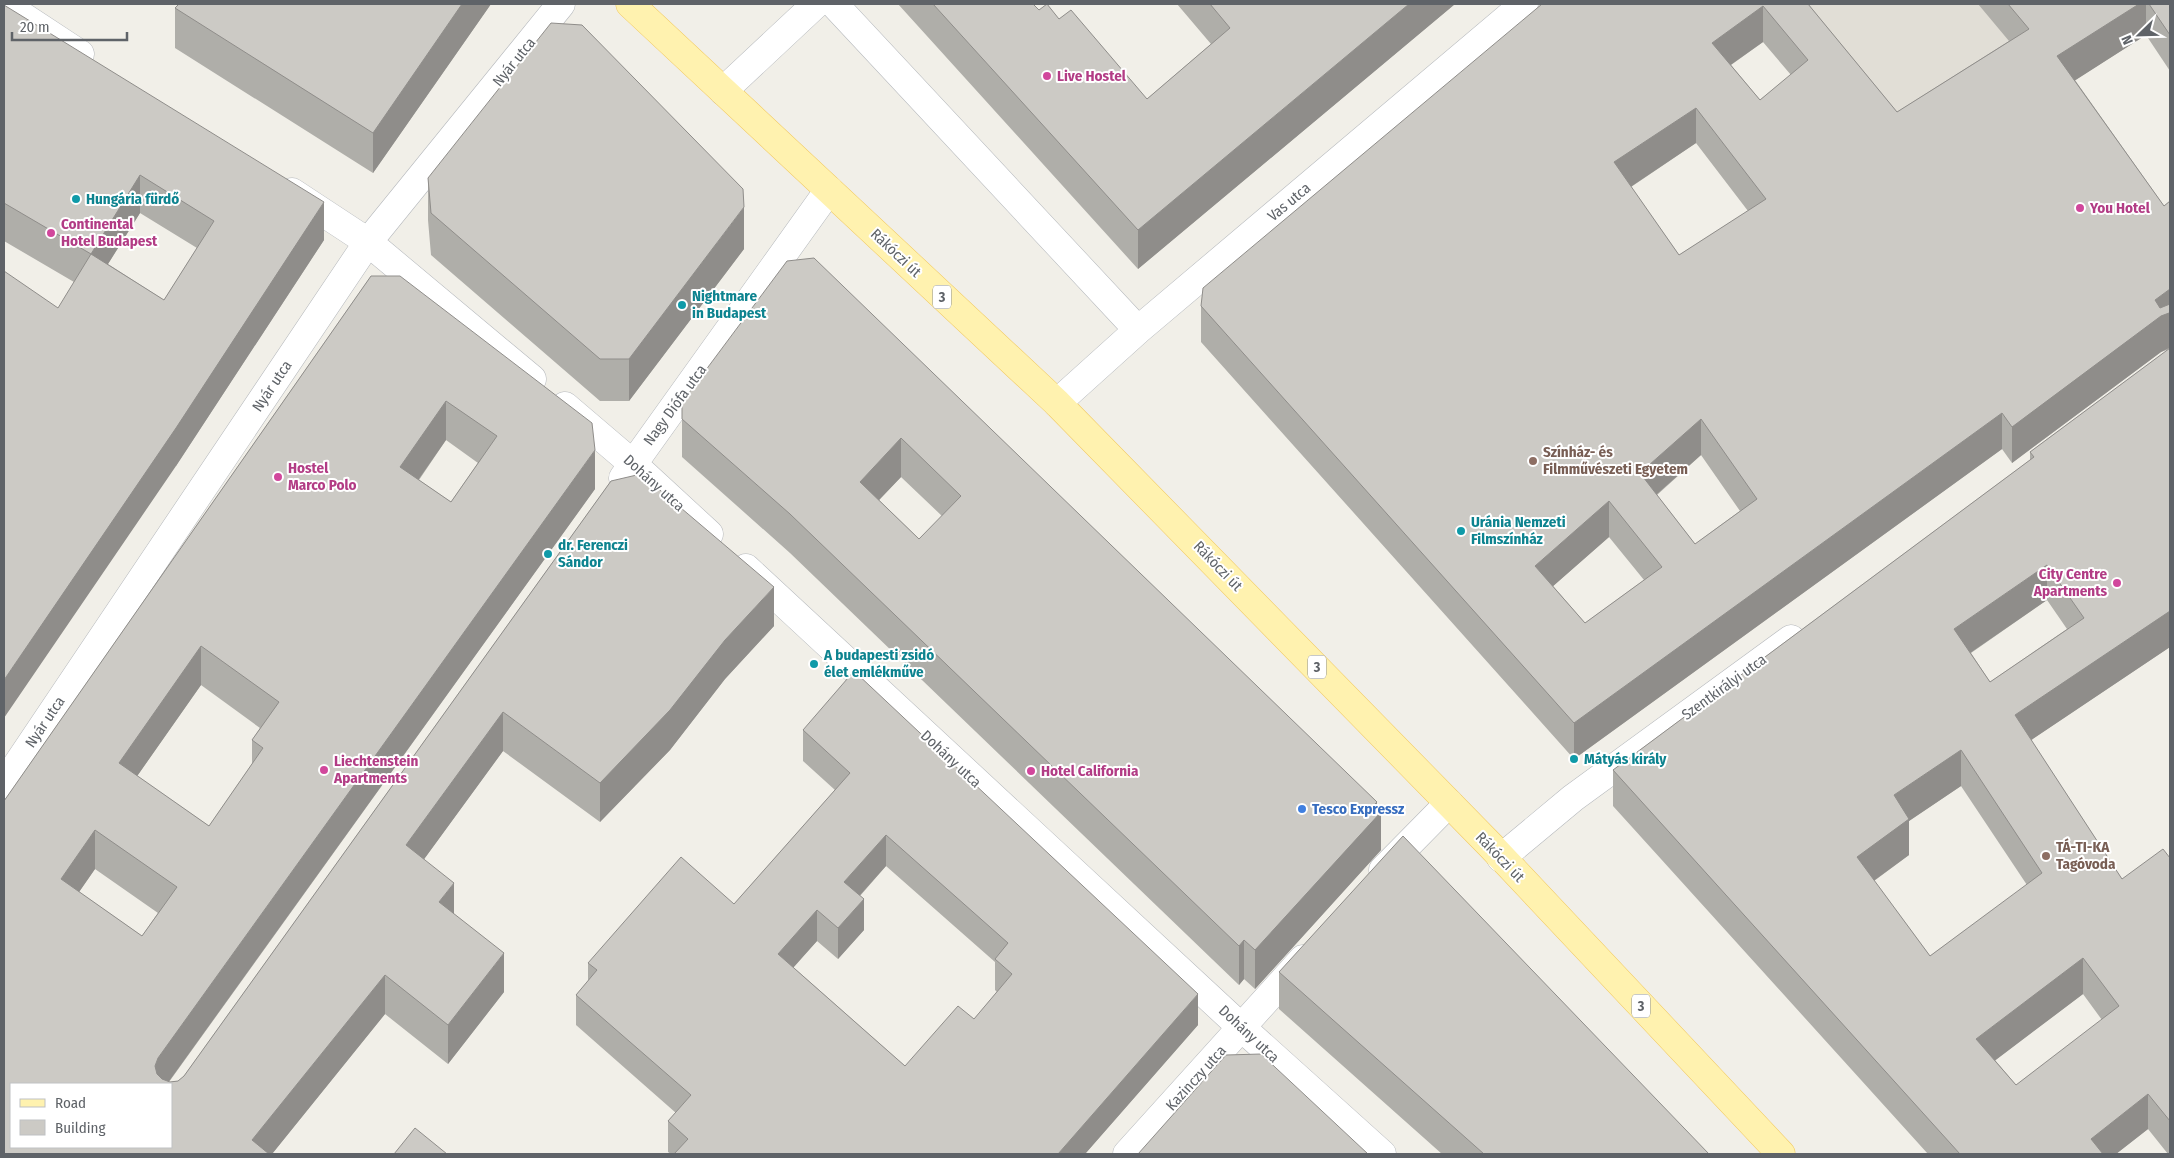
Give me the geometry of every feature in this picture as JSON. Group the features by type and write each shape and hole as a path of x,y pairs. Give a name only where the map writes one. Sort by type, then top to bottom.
{"main road":[{"name":"Rákóczi út","path":"630,4 1057,403 1502,858 1781,1154"}],"street":[{"path":"4,4 103,69"},
{"name":"Nyár utca","path":"4,784 368,242 561,4"},
{"path":"723,91 816,4"},
{"path":"834,4 1138,330"},
{"name":"Vas utca","path":"1057,403 1138,330 1524,4"},
{"name":"Dohány utca","path":"269,177 368,242 633,464 728,551 796,630 1382,1154"},
{"name":"Nagy Diófa utca","path":"610,496 828,190"},
{"name":"Szentkirályi utca","path":"1502,858 1574,798 1814,622"},
{"path":"1365,890 1449,804"},
{"name":"Kazinczy utca","path":"1127,1154 1319,941"}],"shaded area":[{"path":"1779,4 2075,4 1897,148"}],"building":[{"path":"179,4 462,4 373,133 175,8"},
{"path":"933,4 1033,4 1039,10 1047,4 1059,19 1071,10 1147,99 1230,28 1210,4 1409,4 1138,230"},
{"path":"1542,4 1808,4 1897,112 2029,29 2008,4 2139,4 2057,56 2164,206 2170,201 2170,289 2155,300 2160,308 2170,304 2170,313 2161,316 2012,427 2002,413 1574,723 1201,306 1203,288","holes":["1763,6 1808,60 1760,100 1712,43","1696,108 1766,199 1679,255 1614,162","1701,419 1757,499 1695,544 1640,473","1609,501 1662,567 1585,623 1535,566"]},
{"path":"2149,4 2170,4 2170,35"},
{"path":"4,5 324,202 176,428 4,680 4,271 58,308 91,254 4,203","holes":["140,175 214,221 164,300 91,254"]},
{"path":"551,23 582,25 743,189 744,207 629,359 600,359 431,213 428,178"},
{"path":"814,258 1377,802 1374,805 1381,812 1255,950 1244,940 1239,946 790,514 682,419 682,402 787,261","holes":["901,438 961,496 919,539 860,482"]},
{"path":"371,276 400,276 592,423 595,450 158,1058 155,1066 157,1074 162,1079 170,1082 178,1081 184,1076 611,481 641,474 774,587 725,640 670,710 600,783 503,712 406,845 454,883 439,902 504,953 448,1025 385,975 252,1140 269,1154 4,1154 4,801","holes":["446,401 497,436 451,502 400,467","201,646 279,702 252,740 263,748 209,826 119,763","95,830 177,887 142,936 61,879"]},
{"path":"2170,348 2170,611 2015,715 2122,879 2163,849 2170,858 2170,1121 2148,1094 2091,1139 2103,1154 1960,1154 1613,770 2034,457 2030,452","holes":["2047,565 2084,618 1990,682 1954,629","1961,750 2042,873 1930,956 1857,857 1909,819 1894,795","2083,958 2119,1006 2016,1085 1976,1039"]},
{"path":"854,671 1198,994 1058,1154 674,1154 688,1139 668,1121 691,1095 576,995 597,970 588,963 681,857 734,904 850,773 803,730","holes":["886,835 1008,943 995,959 1012,974 974,1019 958,1006 905,1066 778,954 817,910 838,928 864,899 844,882"]},
{"path":"1403,836 1709,1154 1484,1154 1279,972"},
{"path":"1261,1054 1368,1154 1138,1154 1226,1055"},
{"path":"415,1128 447,1154 394,1154"}],"place":[{"name":"Live Hostel","path":"1047,76"},
{"name":"Hungária fürdő","path":"76,199"},
{"name":"You Hotel","path":"2080,208"},
{"name":"Continental Hotel Budapest","path":"51,233"},
{"name":"Nightmare in Budapest","path":"682,305"},
{"name":"Színház- és Filmművészeti Egyetem","path":"1533,461"},
{"name":"Hostel Marco Polo","path":"278,477"},
{"name":"Uránia Nemzeti Filmszínház","path":"1461,531"},
{"name":"dr. Ferenczi Sándor","path":"548,554"},
{"name":"City Centre Apartments","path":"2117,583"},
{"name":"A budapesti zsidó élet emlékműve","path":"814,664"},
{"name":"Mátyás király","path":"1574,759"},
{"name":"Liechtenstein Apartments","path":"324,770"},
{"name":"Hotel California","path":"1031,771"},
{"name":"Tesco Expressz","path":"1302,809"},
{"name":"TÁ-TI-KA Tagóvoda","path":"2046,856"}]}
